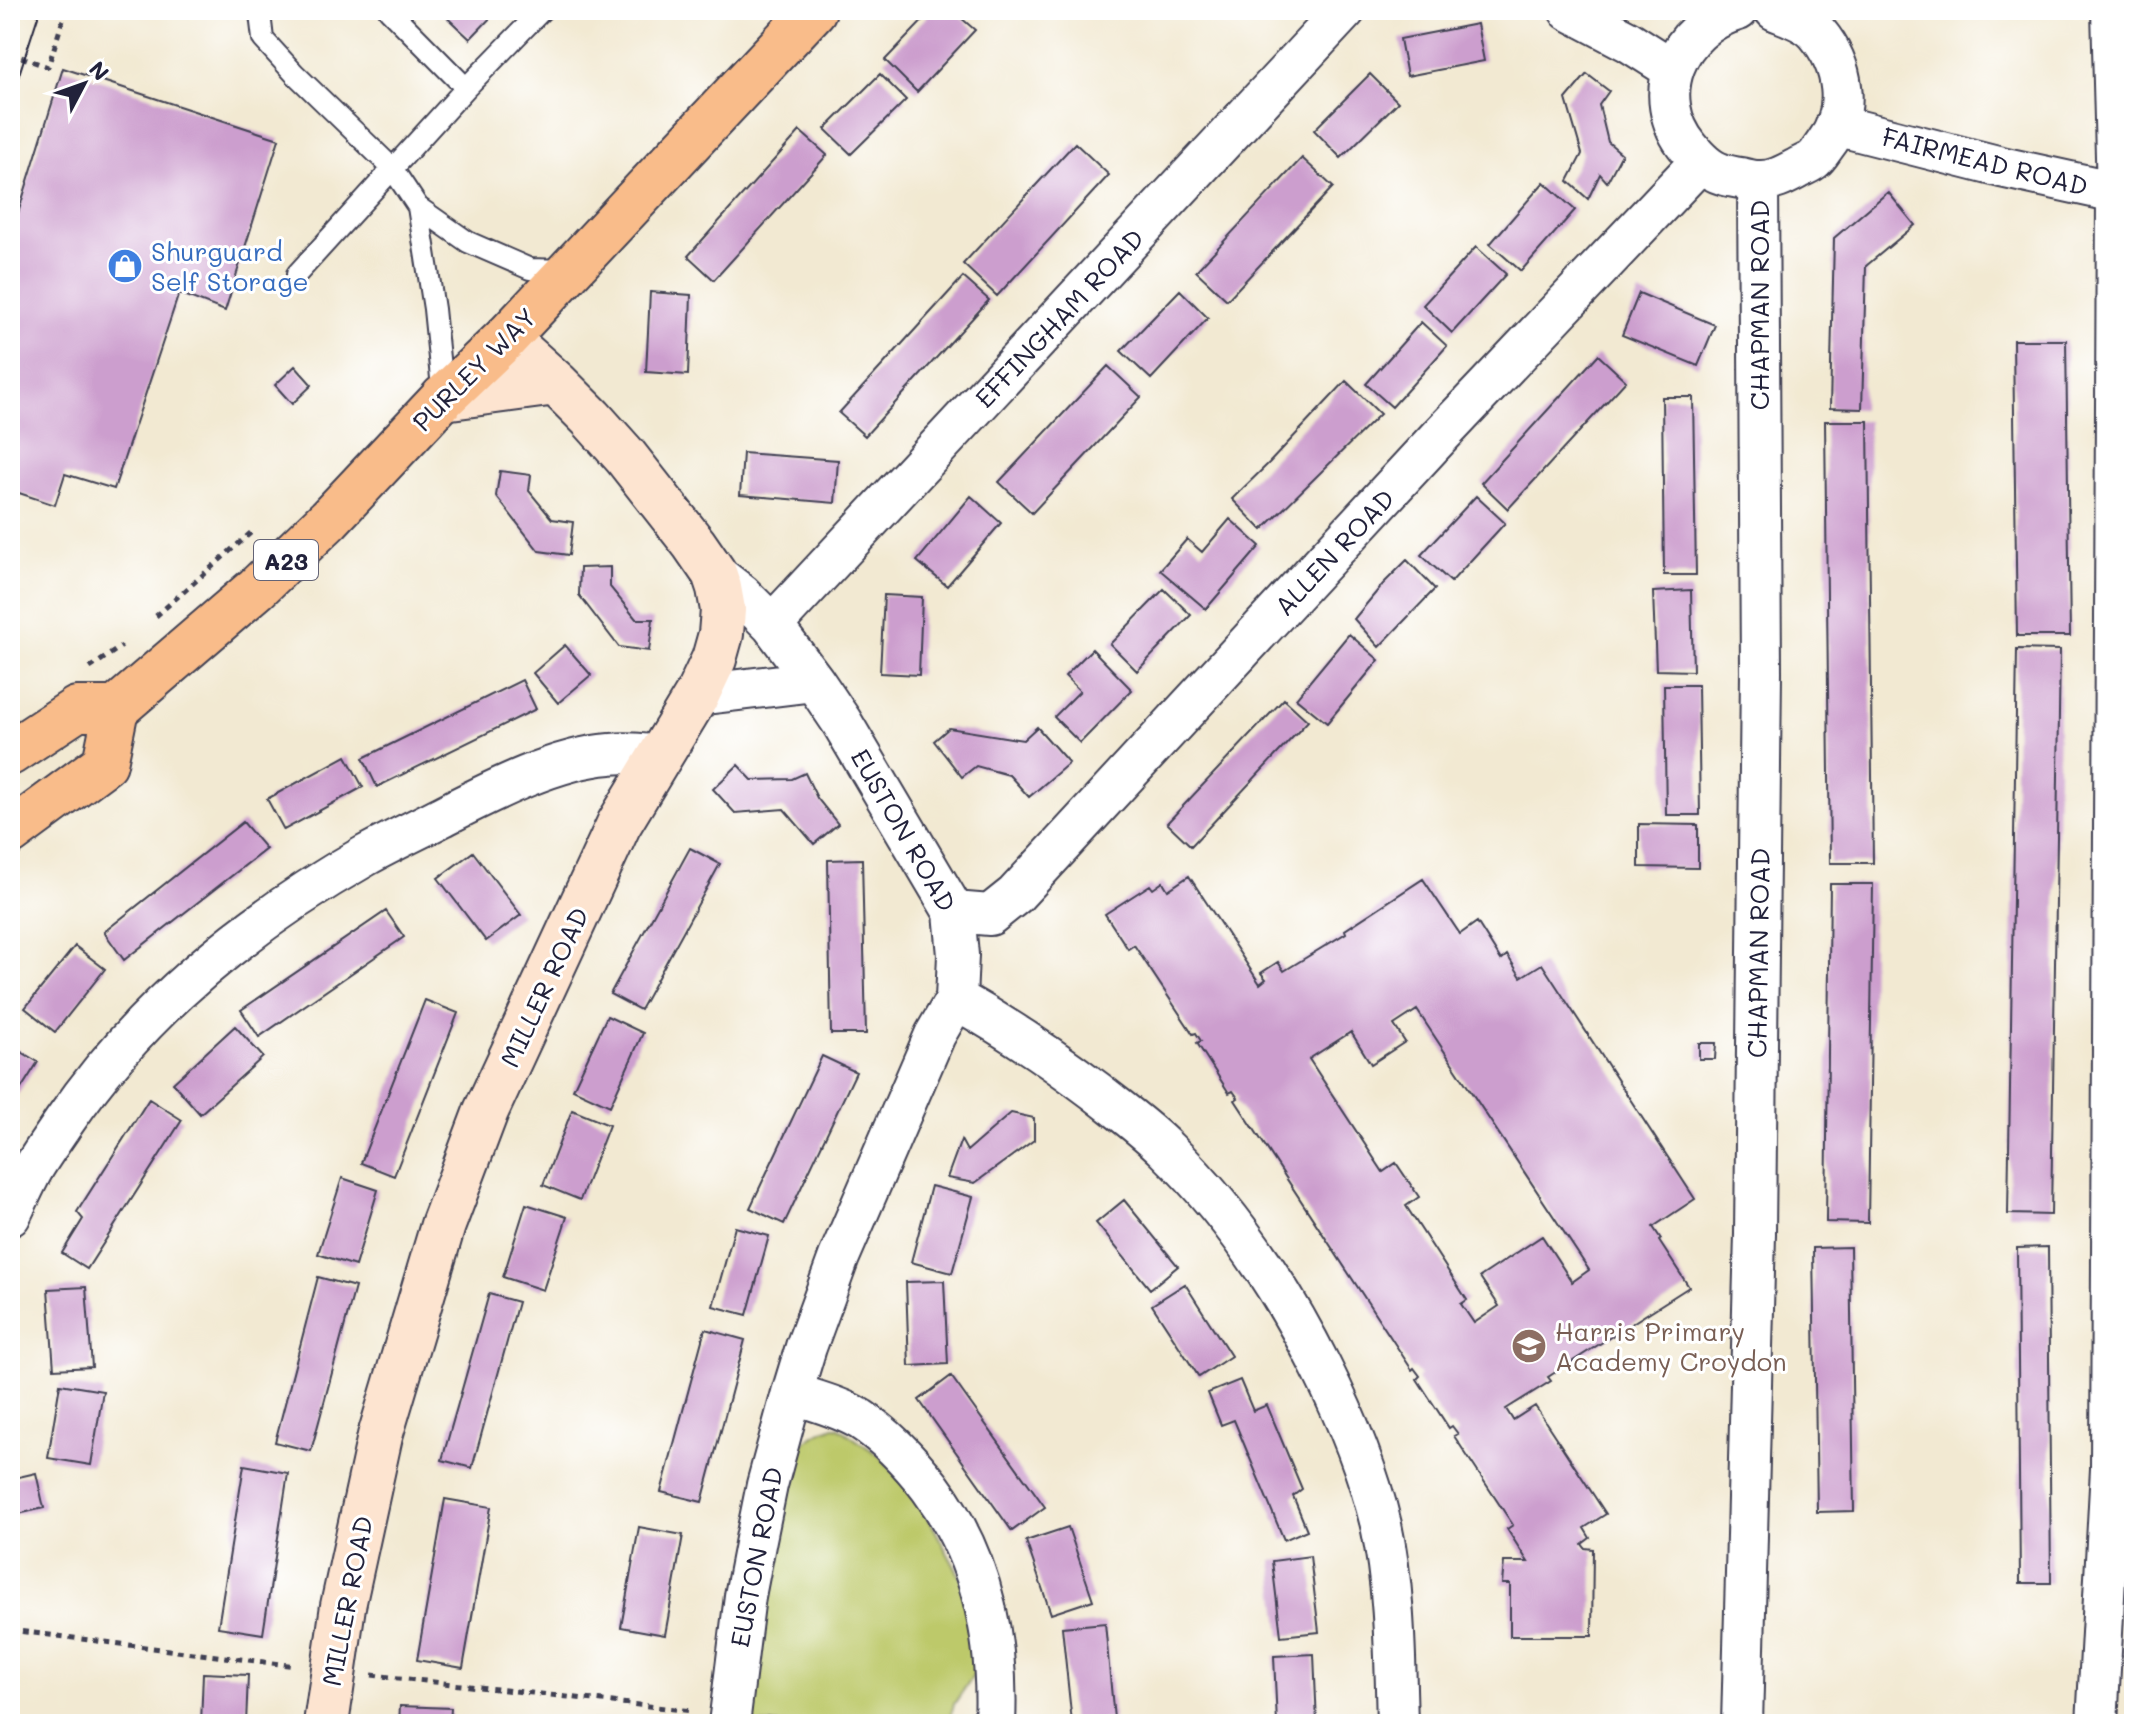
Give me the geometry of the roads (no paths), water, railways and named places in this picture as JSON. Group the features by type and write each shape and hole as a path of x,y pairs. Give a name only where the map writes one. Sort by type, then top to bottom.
{"highway":[{"name":"PURLEY WAY","path":"116,709 257,588 329,519 443,398 506,338 814,10"},
{"path":"10,753 77,709 116,709 105,763 10,833"}],"street":[{"name":"EFFINGHAM ROAD","path":"772,625 1345,10"},
{"path":"1569,10 1628,41 1672,69"},
{"path":"1738,10 1723,14 1697,30 1679,54 1672,69 1670,111 1681,139 1700,162 1720,174 1758,181 1779,178 1814,159 1833,135 1842,107 1842,85 1834,56 1816,32 1802,21 1775,10"},
{"path":"2097,1724 2111,1454 2125,195 2112,10"},
{"name":"FAIRMEAD ROAD","path":"1836,125 2125,195"},
{"name":"ALLEN ROAD","path":"954,912 990,915 1015,895 1438,438 1700,162"},
{"name":"CHAPMAN ROAD","path":"1742,1724 1755,1234 1761,733 1758,181"},
{"name":"MILLER ROAD","path":"326,1724 343,1606 377,1450 443,1225 486,1111 619,824 697,695 714,659 721,634 722,598 714,573 694,544 625,456 556,383 506,338"},
{"path":"443,398 556,383"},
{"name":"EUSTON ROAD","path":"714,573 772,625 814,681 871,770 954,912 958,955 956,999 935,1035 839,1257 792,1393 756,1539 729,1720"},
{"path":"697,695 814,681"},
{"path":"10,1216 34,1166 77,1104 154,1012 229,948 303,894 407,834 488,793 546,770 607,754 658,756"},
{"path":"956,999 1000,1023 1047,1055 1160,1144 1231,1222 1287,1303 1343,1413 1374,1496 1390,1594 1397,1724"},
{"path":"792,1393 847,1412 879,1432 921,1475 955,1523 987,1607 995,1664 995,1724"}],"lane":[{"path":"263,10 260,14 263,39 392,168 418,207 468,242 530,269 570,270"},
{"path":"389,10 466,88"},
{"path":"297,274 466,88 542,10"},
{"path":"418,207 434,309 443,398"}],"tram line":[{"path":"10,50 22,10"},
{"path":"10,102 40,10"}],"place":[{"name":"Shurguard Self Storage","path":"125,266"},
{"name":"Harris Primary Academy Croydon","path":"1529,1346"}]}
